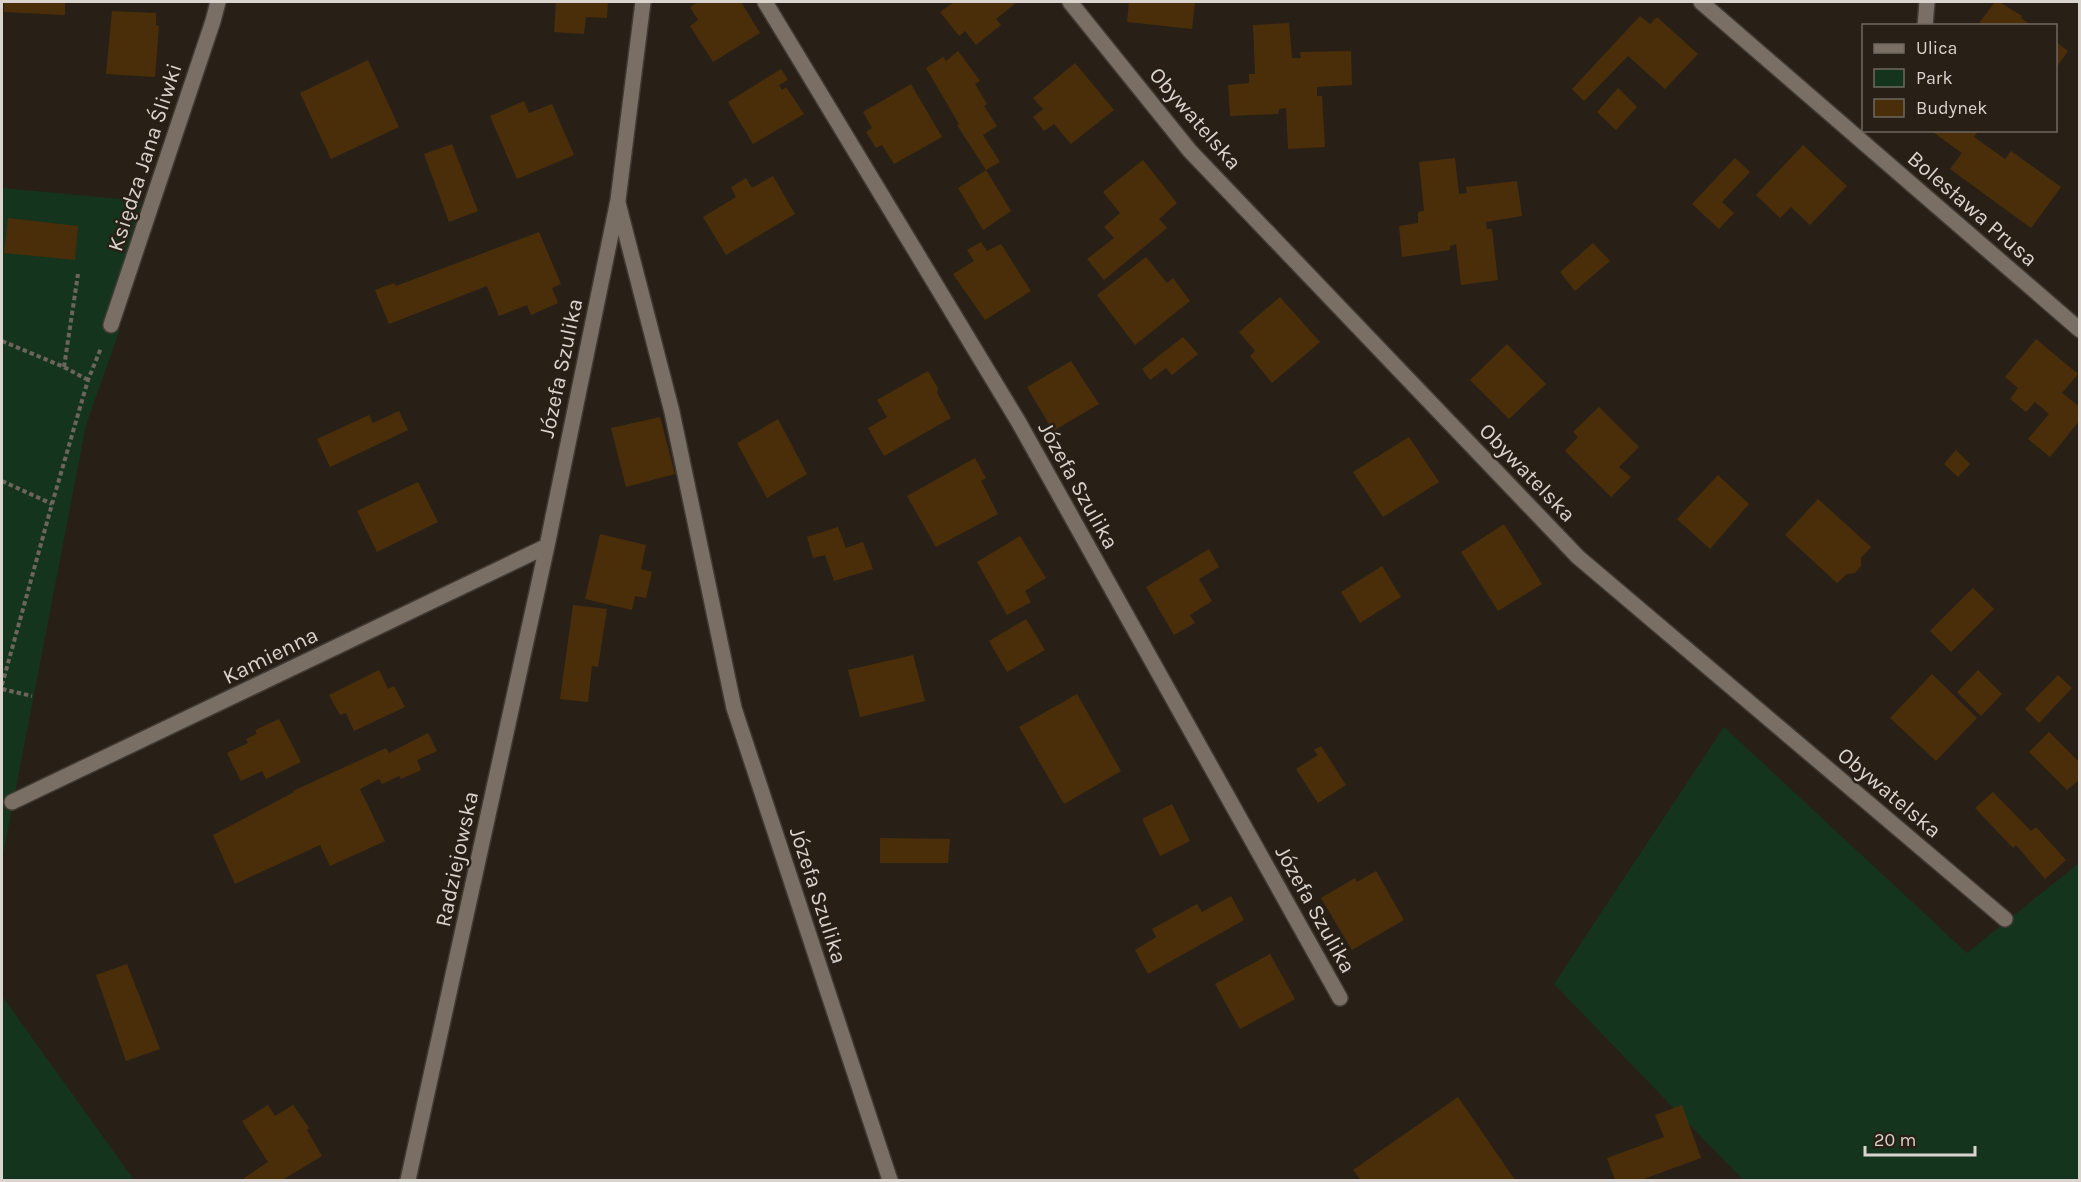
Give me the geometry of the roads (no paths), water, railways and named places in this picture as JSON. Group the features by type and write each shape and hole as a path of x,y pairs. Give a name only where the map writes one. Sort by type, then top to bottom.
{"street":[{"name":"Księdza Jana Śliwki","path":"111,325 218,2"},
{"name":"Józefa Szulika","path":"547,546 618,200 643,2"},
{"name":"Józefa Szulika","path":"765,2 1018,421 1341,998"},
{"name":"Obywatelska","path":"1070,2 1190,151 1578,558 2005,919"},
{"name":"Bolesława Prusa","path":"1701,2 2079,330"},
{"path":"1925,24 1927,2"},
{"name":"Józefa Szulika","path":"618,200 672,412 734,708 890,1180"},
{"name":"Kamienna","path":"12,802 547,546"},
{"name":"Radziejowska","path":"408,1180 547,546"}]}
